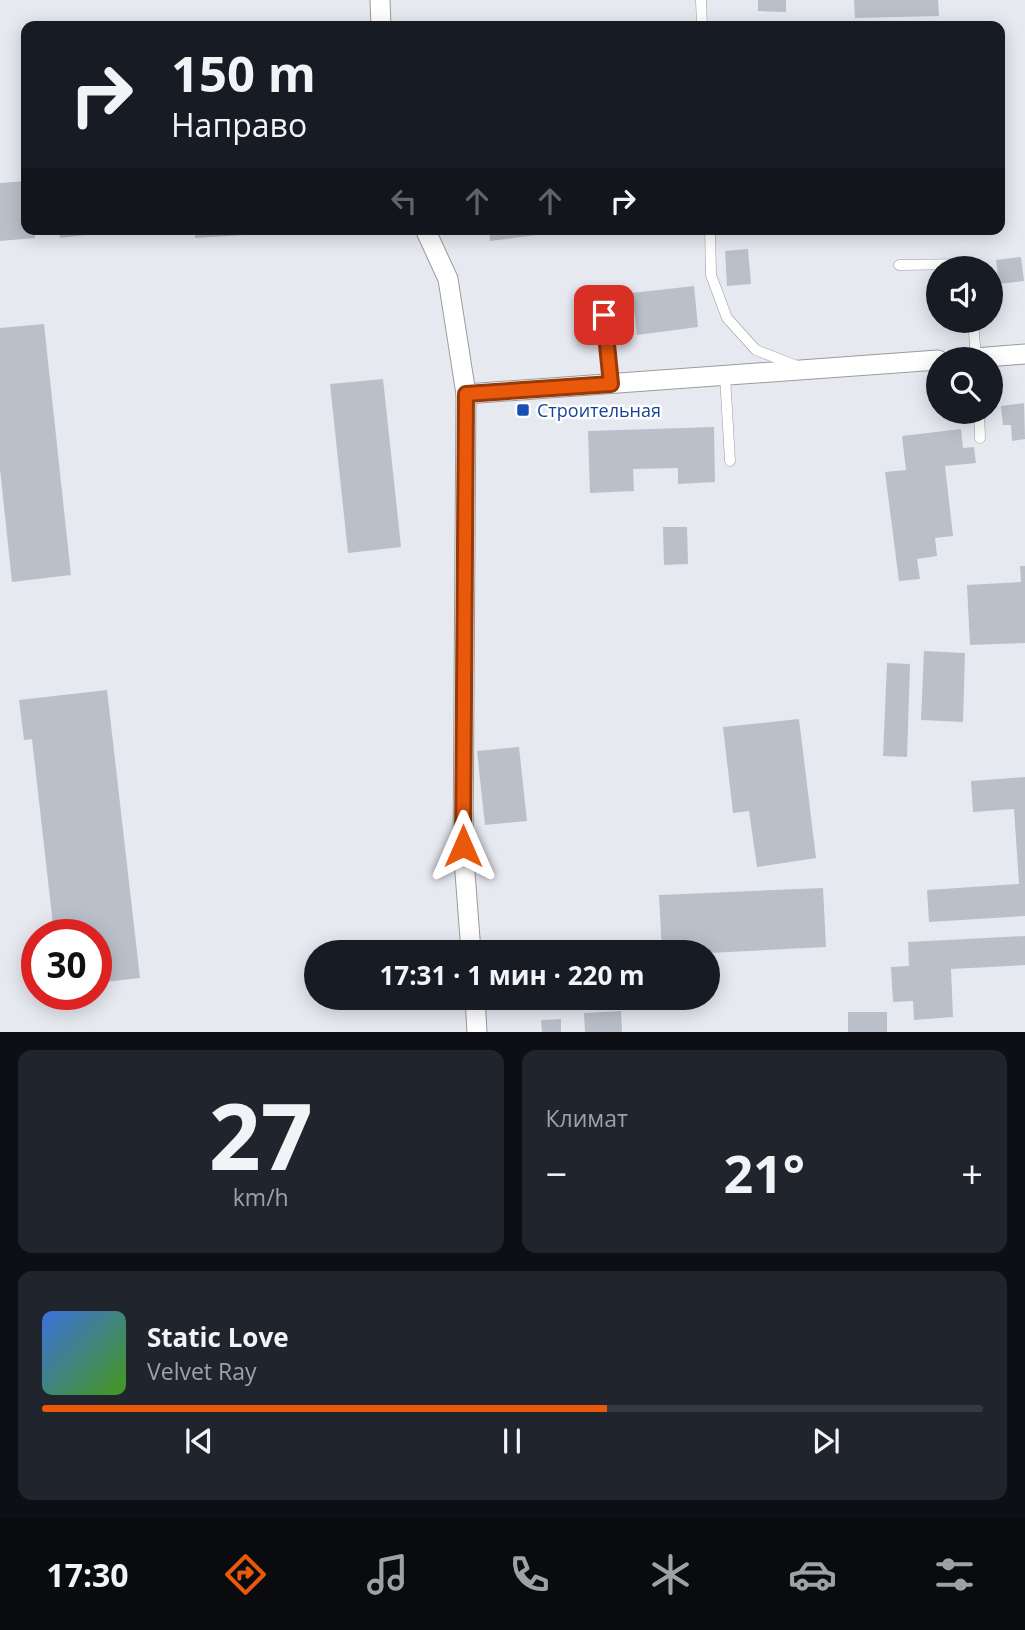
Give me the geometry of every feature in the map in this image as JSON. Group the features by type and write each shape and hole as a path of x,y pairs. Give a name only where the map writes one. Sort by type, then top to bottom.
{"street":[{"path":"380,0 382,21"},
{"path":"428,235 448,279 466,394 463,846 470,940"},
{"path":"1003,356 1025,354"},
{"path":"466,394 926,361"},
{"path":"476,1010 477,1031"}],"lane":[{"path":"701,0 702,21"},
{"path":"710,235 711,275 727,318 756,350 807,370"},
{"path":"899,265 926,265"},
{"path":"602,292 611,384"},
{"path":"725,376 730,461"},
{"path":"979,424 980,438"}],"building":[{"path":"758,0 786,0 786,12 758,11"},
{"path":"854,0 938,0 939,16 855,18"},
{"path":"21,181 21,235 35,235 35,238 0,241 0,183"},
{"path":"60,235 87,235 60,238"},
{"path":"195,235 243,235 195,238"},
{"path":"490,235 536,235 490,241"},
{"path":"748,249 751,284 727,286 725,251"},
{"path":"1021,257 1024,281 1003,284 1003,259"},
{"path":"694,286 698,327 637,335 632,293"},
{"path":"44,324 71,575 12,582 0,469 0,328"},
{"path":"383,379 401,547 348,553 330,384"},
{"path":"1024,403 1025,439 1012,441 1011,425 1003,425 1003,406"},
{"path":"714,427 715,482 678,484 678,468 633,469 634,491 590,493 588,431"},
{"path":"961,429 963,448 974,447 976,463 945,466 953,536 935,538 937,556 917,559 920,579 899,581 885,472 906,470 902,436"},
{"path":"663,527 687,527 688,564 664,565"},
{"path":"1020,566 1025,566 1025,643 970,645 967,585 1021,582"},
{"path":"924,651 965,653 963,722 921,720"},
{"path":"887,663 910,664 907,757 883,756"},
{"path":"107,690 140,978 112,981 112,919 52,919 32,739 24,740 19,700"},
{"path":"799,719 816,858 757,867 749,811 733,813 723,727"},
{"path":"519,747 527,821 485,825 477,751"},
{"path":"1025,777 1025,916 929,922 927,890 1019,884 1014,809 973,812 971,781"},
{"path":"823,888 826,947 720,952 720,940 661,940 659,895"},
{"path":"1025,936 1025,965 951,969 953,1017 914,1020 913,1001 893,1002 891,967 909,966 908,942"},
{"path":"621,1011 622,1032 585,1032 584,1013"},
{"path":"848,1012 887,1012 887,1032 848,1032"},
{"path":"561,1019 561,1032 542,1032 541,1020"}],"place":[{"name":"Строительная","path":"523,410"}],"route":[{"path":"463,846 466,394 611,384 604,315"}]}
